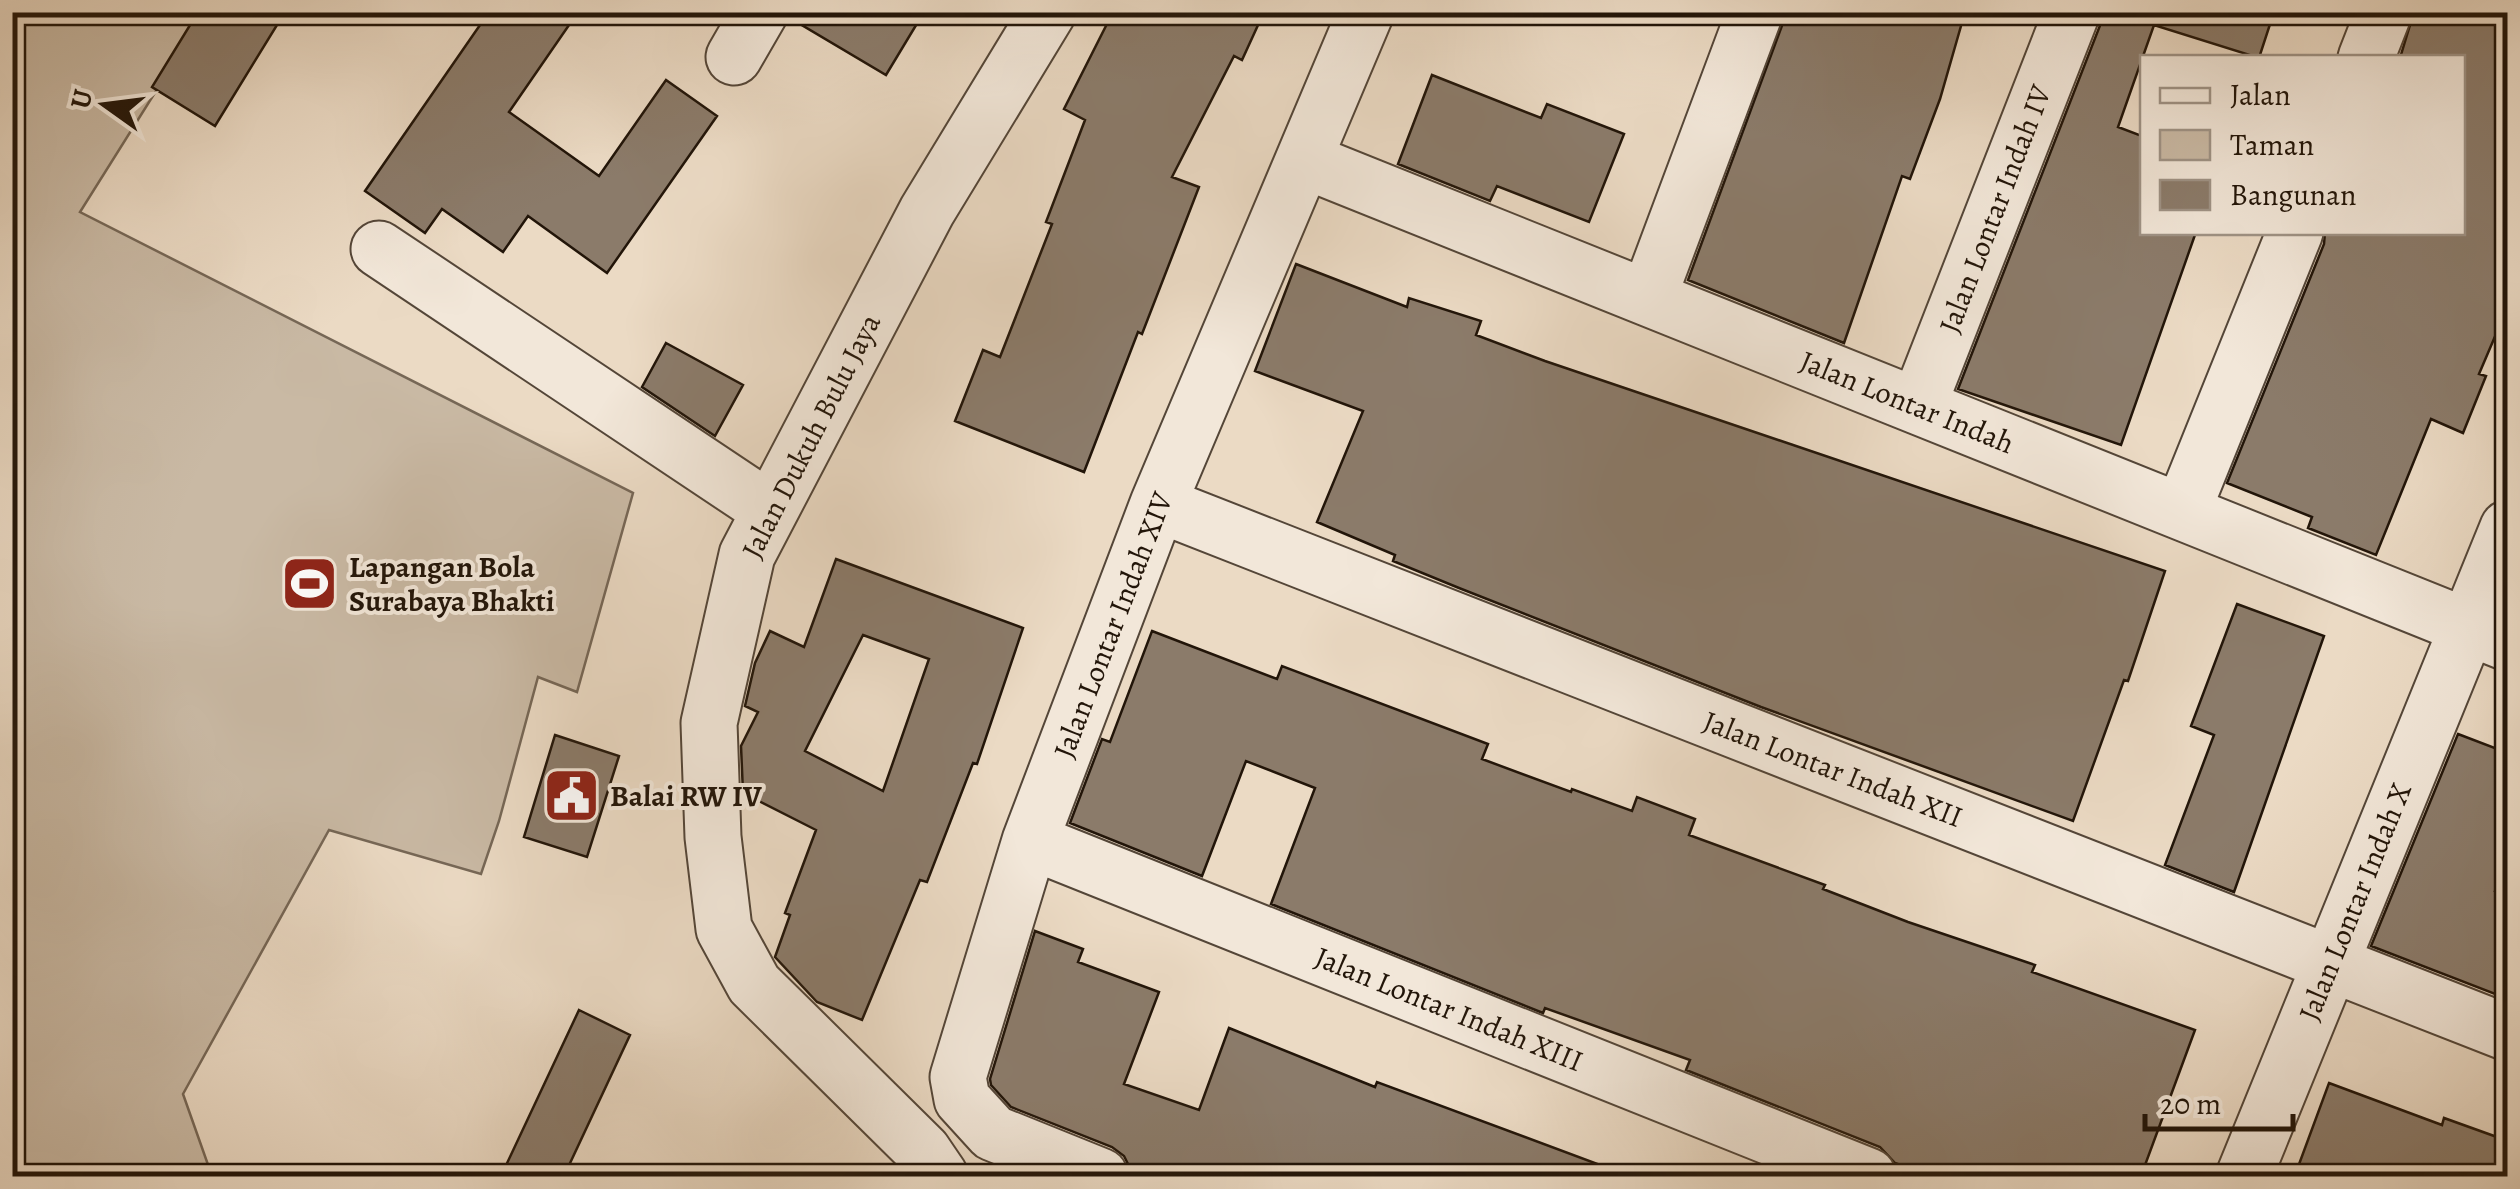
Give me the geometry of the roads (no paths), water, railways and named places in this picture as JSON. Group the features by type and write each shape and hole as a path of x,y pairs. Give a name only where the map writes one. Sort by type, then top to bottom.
{"street":[{"name":"Jalan Dukuh Bulu Jaya","path":"940,1176 923,1151 754,984 724,929 713,837 709,723 747,555 927,211 1048,12"},
{"name":"Jalan Lontar Indah XIV","path":"1100,1176 993,1133 962,1099 958,1077 1030,841 1158,504 1366,12"},
{"path":"1648,298 1755,12"},
{"name":"Jalan Lontar Indah IV","path":"1918,406 2072,12"},
{"path":"2367,55 2384,12"},
{"name":"Jalan Lontar Indah","path":"1306,161 2487,635"},
{"path":"2182,512 2294,235"},
{"path":"380,249 770,510"},
{"name":"Jalan Lontar Indah XII","path":"1158,504 2508,1033"},
{"name":"Jalan Lontar Indah X","path":"2244,1176 2330,964 2487,635 2508,528"},
{"name":"Jalan Lontar Indah XIII","path":"1030,841 1868,1176"}],"place":[{"name":"Lapangan Bola Surabaya Bhakti","path":"310,584"},
{"name":"Balai RW IV","path":"571,796"}]}
